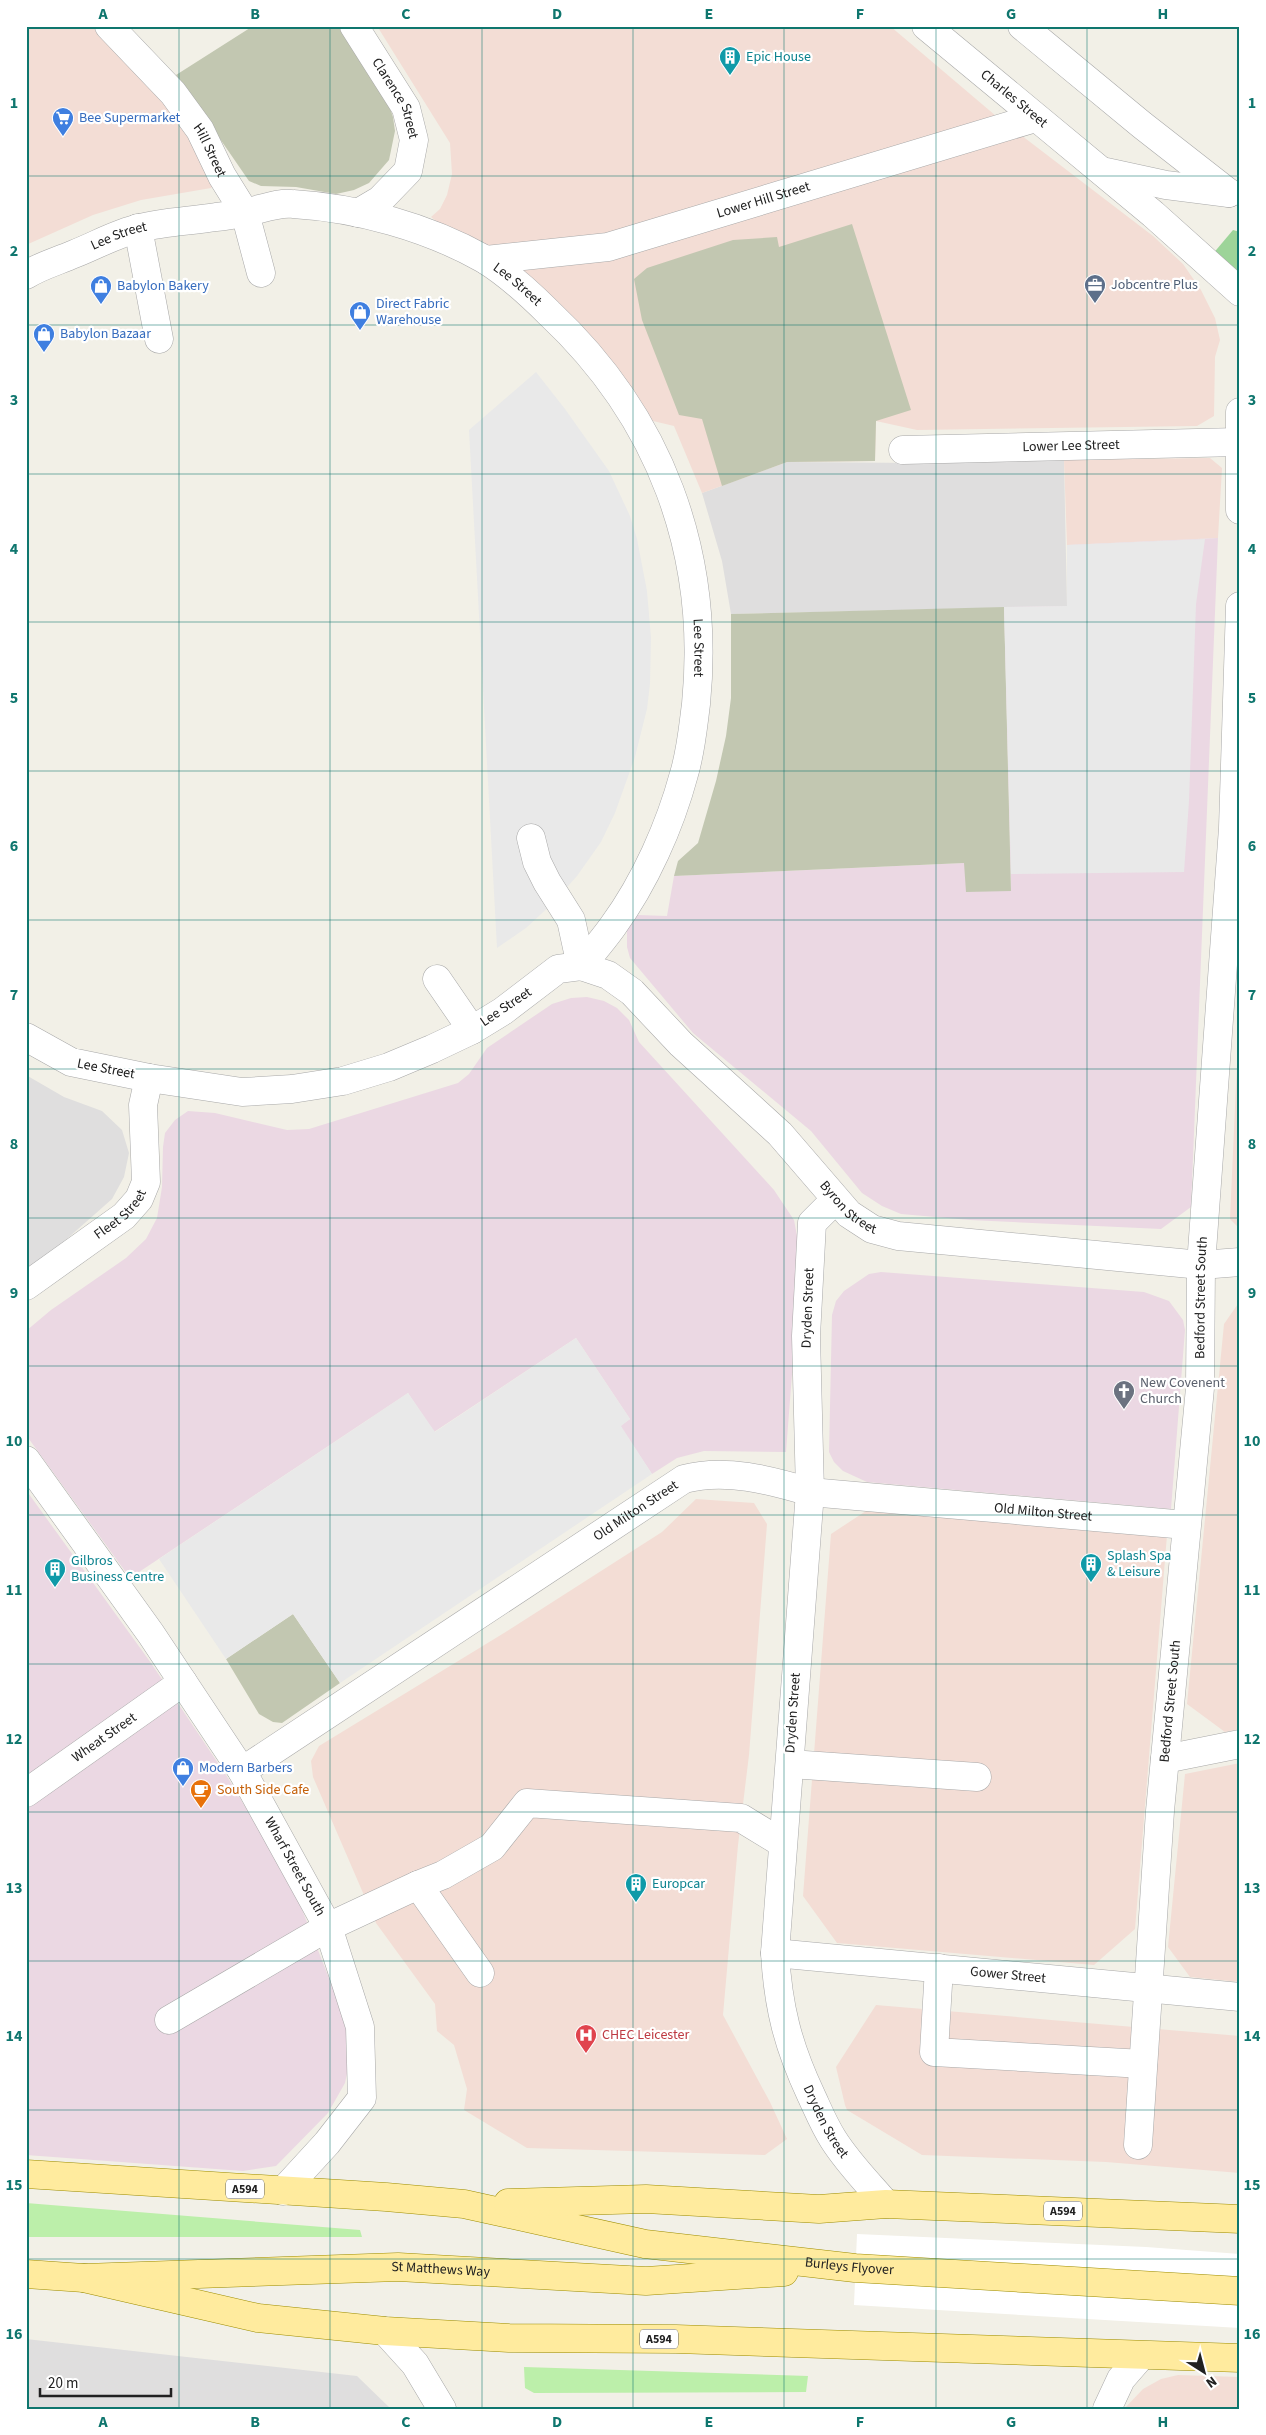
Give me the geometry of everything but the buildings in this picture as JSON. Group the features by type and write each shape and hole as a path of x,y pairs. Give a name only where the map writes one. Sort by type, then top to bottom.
{"main road":[{"name":"A594","path":"26,2174 386,2197 464,2204 646,2199 819,2209 886,2204 1240,2219"},
{"name":"Burleys Flyover","path":"464,2204 645,2244 855,2268 1240,2291"},
{"name":"St Matthews Way","path":"26,2274 84,2278 398,2267 646,2281 855,2268"},
{"name":"A594","path":"84,2278 258,2318 385,2331 509,2338 696,2340 995,2348 1141,2356 1240,2358"}],"street":[{"name":"Hill Street","path":"109,26 173,93 200,130 222,176 245,213 261,273"},
{"name":"Clarence Street","path":"354,26 406,108 414,140 408,171 380,200 358,213"},
{"name":"Charles Street","path":"926,26 1102,172 1240,292"},
{"path":"1022,26 1142,125 1234,194"},
{"name":"Lower Hill Street","path":"486,260 608,247 1035,118"},
{"name":"Charles Street","path":"1102,172 1166,185 1234,194"},
{"name":"Lee Street","path":"26,275 138,228 245,213 289,203 358,213 437,237 486,260 538,302 573,335 604,372 642,429 674,499 687,542 695,587 698,633 698,678 685,771 675,805 639,884 614,925 581,966 558,969 503,1011 472,1030 389,1067 342,1081 292,1089 242,1092 150,1078 71,1062 26,1037"},
{"path":"138,228 158,339"},
{"path":"1240,412 1240,510"},
{"name":"Lower Lee Street","path":"903,450 1239,442"},
{"name":"Bedford Street South","path":"1138,2145 1165,1759 1200,1388 1201,1266 1233,828 1240,606"},
{"path":"531,838 537,862 571,920 581,966"},
{"name":"Byron Street","path":"581,966 608,975 632,992 681,1044 780,1134 849,1214 872,1229 898,1236 1201,1266 1240,1262"},
{"path":"437,979 472,1030"},
{"name":"Fleet Street","path":"26,1286 124,1216 138,1199 146,1182 143,1105 150,1078"},
{"name":"Dryden Street","path":"835,1200 812,1223 806,1336 810,1492 790,1764 782,1843 775,1953 777,1993 784,2028 794,2059 833,2139 852,2165 886,2204"},
{"name":"Wharf Street South","path":"26,1460 184,1682 242,1771 328,1927 360,2027 362,2098 327,2143 283,2191"},
{"name":"Old Milton Street","path":"242,1771 684,1479 702,1474 768,1480 810,1492 1186,1525"},
{"name":"Wheat Street","path":"26,1793 184,1682"},
{"path":"1165,1759 1240,1744"},
{"path":"790,1764 976,1777"},
{"path":"169,2020 328,1927 443,1875 492,1846 526,1803 741,1818 782,1843"},
{"path":"418,1885 480,1973"},
{"name":"Gower Street","path":"775,1953 1240,1997"},
{"path":"939,1968 934,2052 1143,2064"},
{"path":"385,2331 415,2364 442,2409"},
{"path":"1107,2409 1121,2379 1141,2356"}],"shaded area":[{"path":"26,26 109,26 222,176 211,188 141,200 93,215 26,245"},
{"path":"253,26 340,26 389,105 393,117 395,131 389,160 369,183 354,190 336,194 296,187 261,186 249,181 176,75"},
{"path":"377,26 890,26 996,116 1153,236 1183,264 1201,290 1215,318 1220,340 1215,357 1214,416 1197,426 917,430 876,421 875,461 787,462 702,493 674,426 653,421 614,365 431,217 440,209 447,195 452,174 450,143"},
{"path":"852,224 911,410 876,421 875,461 787,462 722,486 702,419 679,415 642,320 634,279 647,268 733,240 777,237 779,247"},
{"path":"536,372 609,471 630,516 637,539 647,591 651,638 650,684 647,709 635,757 615,813 601,842 577,876 553,903 526,928 497,948 469,430"},
{"path":"1210,458 1222,468 1218,538 1067,545 1064,460"},
{"path":"1064,460 1067,606 731,614 722,561 702,493 787,462 920,463"},
{"path":"1218,538 1191,1207 1161,1229 970,1220 901,1214 882,1206 862,1193 811,1131 693,1033 630,958 627,947 627,926 631,919 638,915 667,916 674,876 964,863 1011,891 1004,607 1067,606 1067,545"},
{"path":"1205,539 1196,604 1189,801 1184,872 1011,874 1004,607 1067,606 1067,545"},
{"path":"1004,607 1011,891 966,892 964,863 674,876 678,861 698,843 716,781 726,736 731,698 731,614"},
{"path":"1240,996 1240,1229 1230,1219"},
{"path":"587,997 604,1001 617,1008 629,1020 639,1042 774,1190 794,1220 801,1257 786,1452 704,1451 677,1458 652,1474 620,1426 630,1419 576,1338 434,1432 408,1393 130,1578 26,1435 26,1331 51,1310 126,1258 146,1239 157,1218 162,1187 165,1133 175,1120 188,1111 215,1113 287,1130 309,1129 458,1083 469,1074 487,1048 552,1004 571,998"},
{"path":"26,1075 64,1097 102,1111 122,1130 129,1153 124,1177 112,1199 26,1275"},
{"path":"881,1272 1144,1292 1169,1301 1183,1320 1185,1330 1171,1509 867,1482 843,1471 834,1462 829,1452 832,1315 836,1301 844,1291 869,1274"},
{"path":"1240,1301 1240,1729 1225,1732 1187,1704 1224,1324"},
{"path":"576,1338 630,1419 621,1426 652,1474 340,1683 293,1614 226,1659 159,1559 408,1393 435,1432"},
{"path":"26,1490 151,1663 228,1778 294,1889 345,2019 352,2050 345,2083 328,2113 276,2166 243,2171 26,2155"},
{"path":"696,1499 754,1503 767,1524 749,1755 738,1845 723,2015 770,2102 787,2139 765,2155 527,2148 464,2110 467,2089 454,2045 437,2031 435,2004 376,1923 313,1777 311,1761 319,1746 504,1633 662,1532"},
{"path":"866,1511 1167,1535 1135,1929 1094,1965 837,1943 803,1896 831,1534"},
{"path":"293,1614 340,1683 282,1723 273,1722 259,1714 226,1659"},
{"path":"1240,1763 1240,1982 1190,1977 1168,1947 1185,1774"},
{"path":"876,2005 1240,2036 1240,2173 1106,2162 922,2155 847,2110 845,2105 836,2067"},
{"path":"26,2339 357,2376 391,2409 26,2409"},
{"path":"1178,2375 1240,2377 1240,2409 1124,2409 1143,2389 1161,2379"}],"green space":[{"path":"1233,230 1240,232 1240,291 1206,262"},
{"path":"26,2203 360,2230 362,2237 26,2237"},
{"path":"524,2367 808,2376 806,2392 534,2393 525,2388"}],"pier":[{"path":"857,2234 1146,2247 1240,2254 1240,2328 854,2305"}],"place":[{"name":"Epic House","path":"730,76"},
{"name":"Bee Supermarket","path":"63,137"},
{"name":"Jobcentre Plus","path":"1095,304"},
{"name":"Babylon Bakery","path":"101,305"},
{"name":"Direct Fabric Warehouse","path":"360,331"},
{"name":"Babylon Bazaar","path":"44,353"},
{"name":"New Covenent Church","path":"1124,1410"},
{"name":"Splash Spa & Leisure","path":"1091,1583"},
{"name":"Gilbros Business Centre","path":"55,1588"},
{"name":"Modern Barbers","path":"183,1787"},
{"name":"South Side Cafe","path":"201,1809"},
{"name":"Europcar","path":"636,1903"},
{"name":"CHEC Leicester","path":"586,2054"}]}
